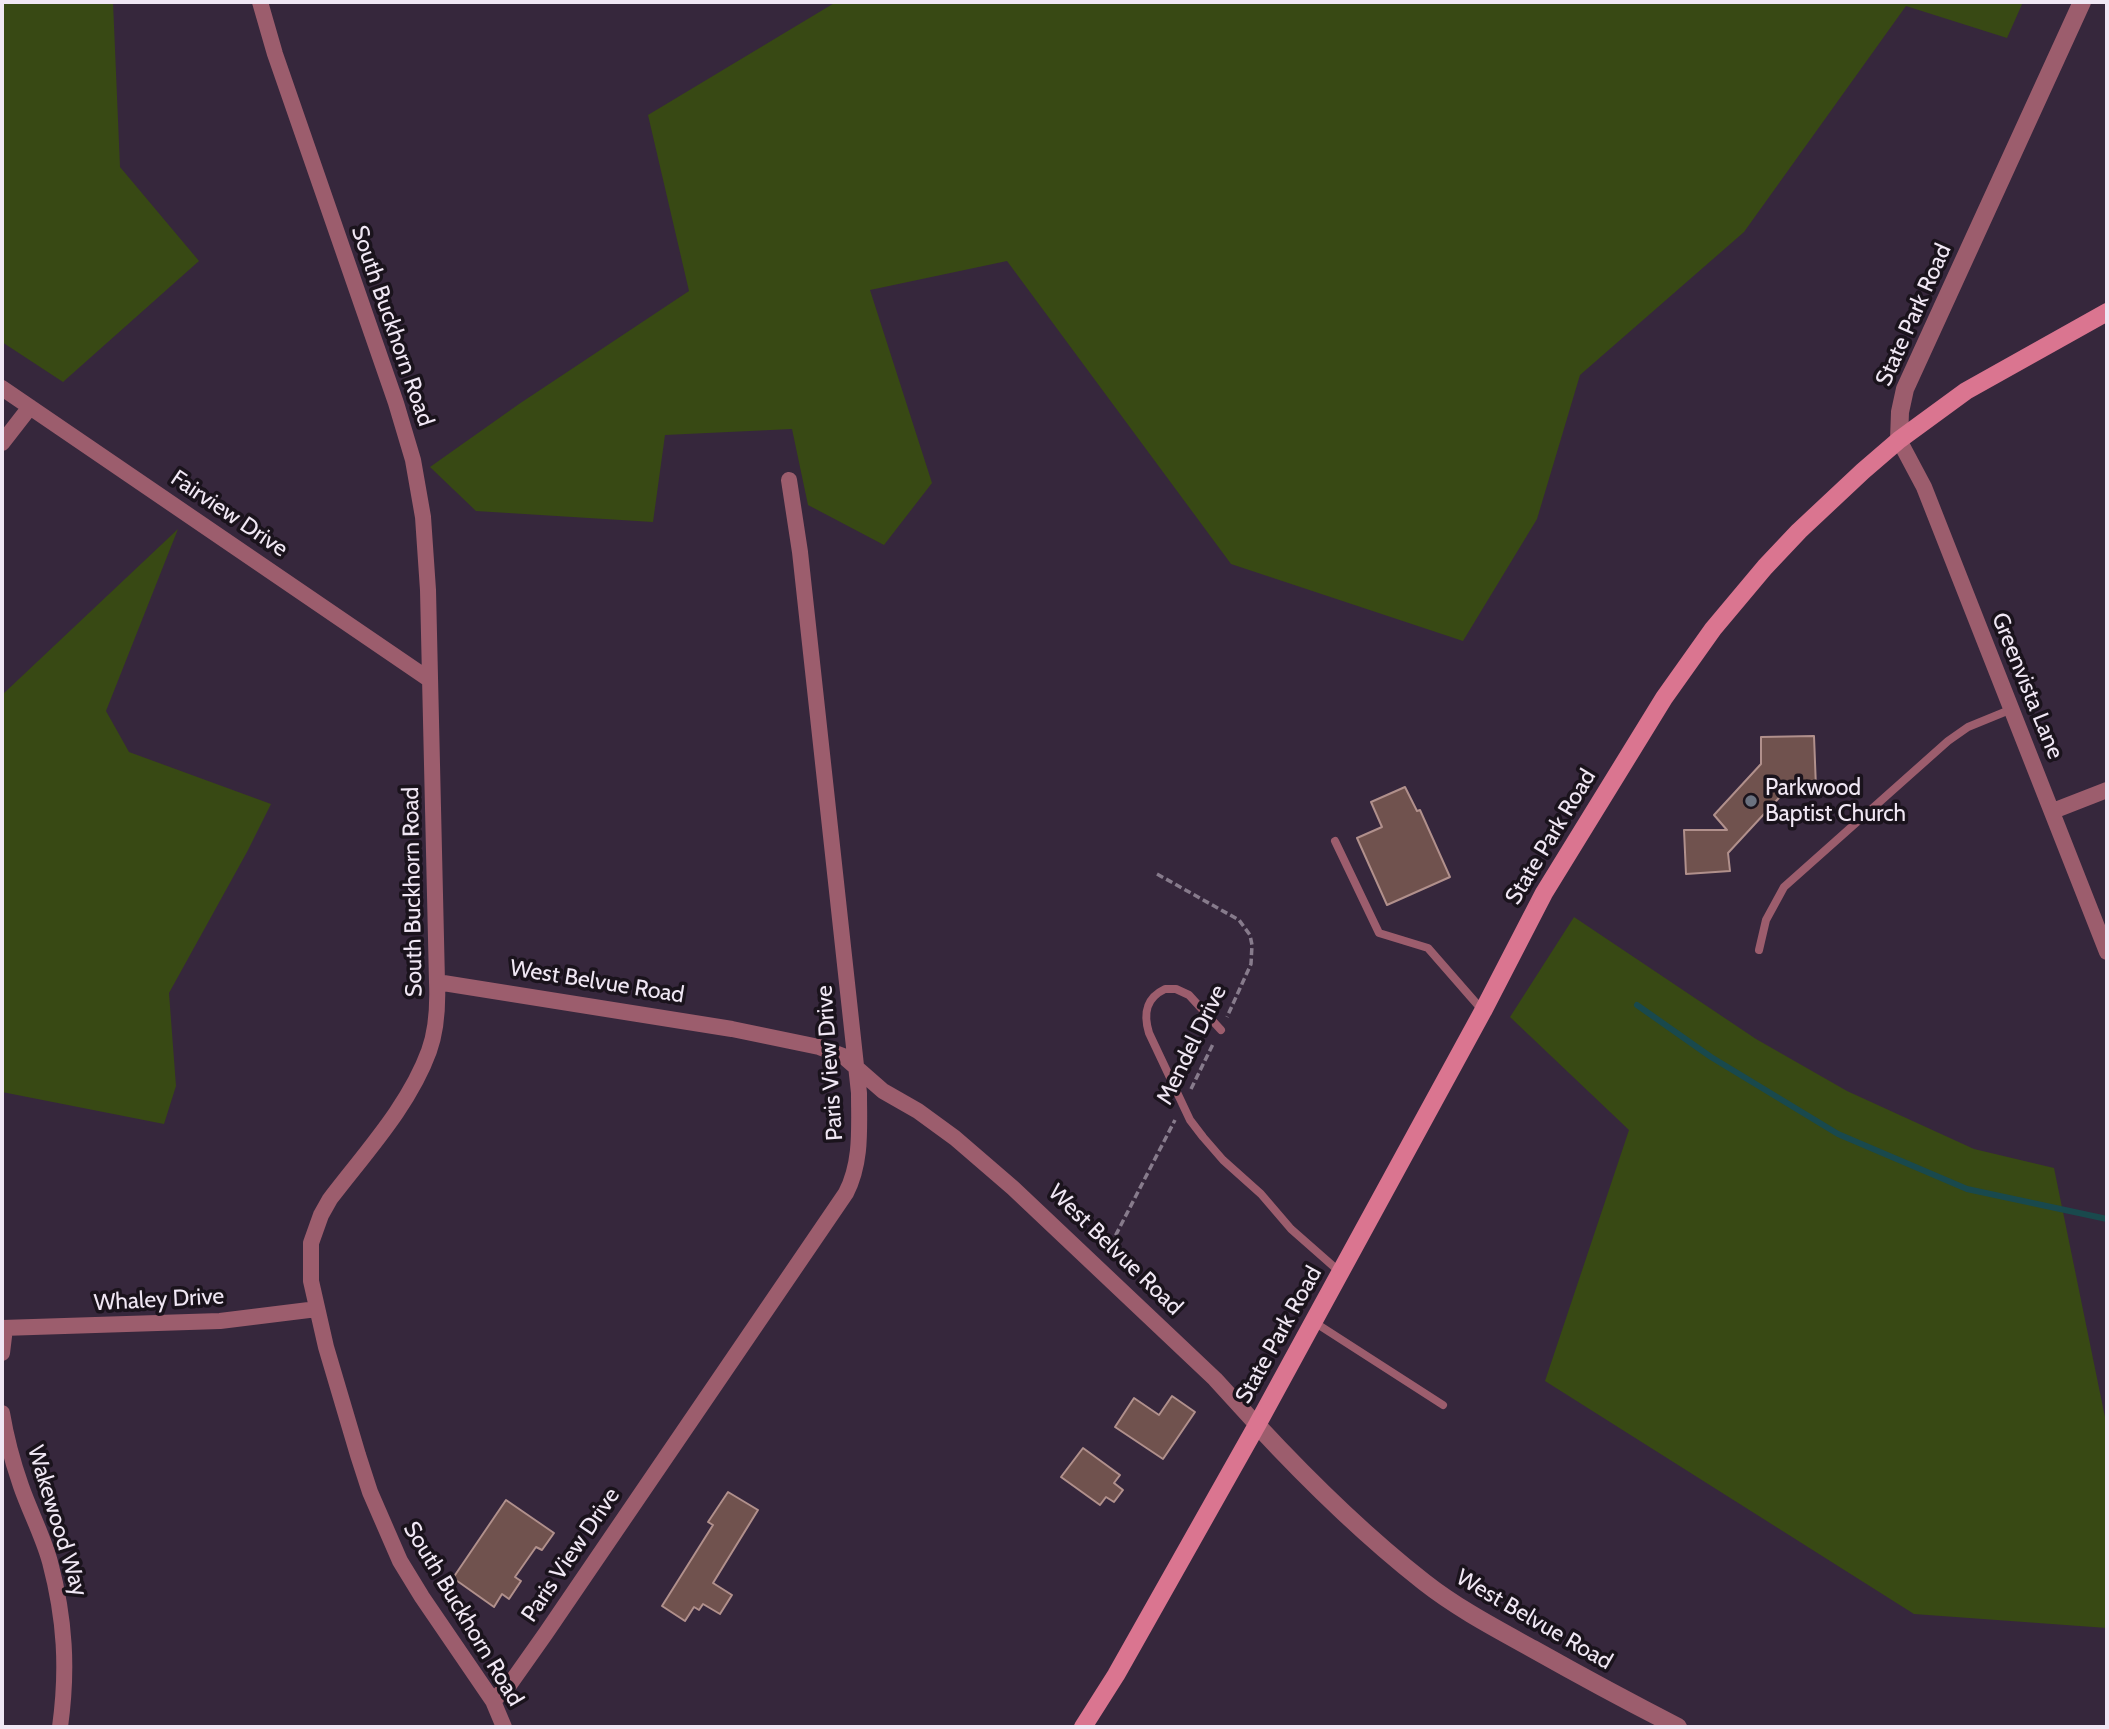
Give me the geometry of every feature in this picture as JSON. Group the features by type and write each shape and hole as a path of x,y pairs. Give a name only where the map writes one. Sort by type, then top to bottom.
{"main road":[{"path":"1899,440 1966,391 2107,312"},
{"name":"State Park Road","path":"1083,1727 1116,1675 1314,1322 1483,1011 1544,892 1664,698 1713,629 1765,567 1799,531 1899,440"}],"street":[{"name":"South Buckhorn Road","path":"260,2 275,54 396,403 413,460 426,553 437,982 435,1031 420,1073 397,1110 330,1199 316,1228 310,1254 311,1281 358,1455 385,1528 422,1597 494,1700 504,1727"},
{"name":"State Park Road","path":"1899,440 1900,412 1905,389 2082,2"},
{"name":"Fairview Drive","path":"2,388 430,680"},
{"path":"2,443 30,407"},
{"name":"Greenvista Lane","path":"1899,440 1924,486 2107,952"},
{"name":"Paris View Drive","path":"494,1700 510,1684 546,1633 846,1193 859,1154 859,1093 803,579 789,480"},
{"path":"2053,811 2107,790"},
{"name":"West Belvue Road","path":"437,982 745,1031 819,1047 843,1056 883,1091 918,1111 955,1138 1013,1188 1215,1379 1314,1485 1424,1583 1468,1613 1678,1727"},
{"name":"Whaley Drive","path":"4,1328 219,1321 317,1309"},
{"path":"2,1353 4,1328"},
{"name":"Wakewood Way","path":"2,1413 20,1485 49,1560 61,1612 65,1646 65,1691 60,1727"}],"lane":[{"path":"1759,950 1766,920 1784,887 1948,741 1968,727 2012,709"},
{"path":"1335,841 1379,933 1429,948 1483,1011"},
{"path":"1221,1030 1184,992 1165,989 1147,1004 1145,1020 1149,1032 1190,1120 1213,1150 1261,1194 1291,1229 1341,1273"},
{"path":"1314,1322 1443,1405"}],"path":[{"name":"Mendel Drive","path":"1098,1267 1221,1030 1253,955 1250,935 1239,920 1157,874"}],"green space":[{"path":"2,2 113,2 120,167 199,261 63,382 2,342"},
{"path":"836,2 2023,2 2007,38 1906,6 1744,232 1580,375 1537,519 1463,641 1231,564 1007,261 870,290 932,483 884,545 808,505 792,429 665,435 653,522 476,511 430,467 689,291 648,115"},
{"path":"178,529 106,711 129,752 271,804 169,993 176,1086 164,1124 2,1092 2,695"},
{"path":"1574,917 1756,1039 1847,1091 1974,1149 2054,1168 2107,1427 2107,1628 1914,1614 1545,1381 1629,1130 1510,1017"}],"building":[{"name":"Parkwood Baptist Church","path":"1814,736 1816,788 1789,787 1728,853 1730,871 1686,874 1684,830 1727,830 1714,815 1761,764 1761,737"},
{"path":"1405,787 1417,811 1420,810 1450,877 1387,905 1357,838 1382,827 1371,802"},
{"path":"1172,1396 1195,1412 1163,1459 1115,1427 1134,1398 1159,1415"},
{"path":"1083,1448 1120,1475 1114,1483 1123,1490 1114,1502 1106,1497 1100,1505 1061,1477"},
{"path":"728,1492 758,1510 713,1583 732,1595 720,1614 703,1604 699,1610 694,1607 685,1621 662,1606 713,1525 708,1522"},
{"path":"506,1500 554,1533 542,1550 536,1547 515,1577 521,1581 509,1599 502,1594 494,1607 453,1578"}],"waterway":[{"path":"1637,1005 1711,1057 1838,1134 1967,1189 2107,1219"}],"place":[{"name":"Parkwood Baptist Church","path":"1751,801"}]}
